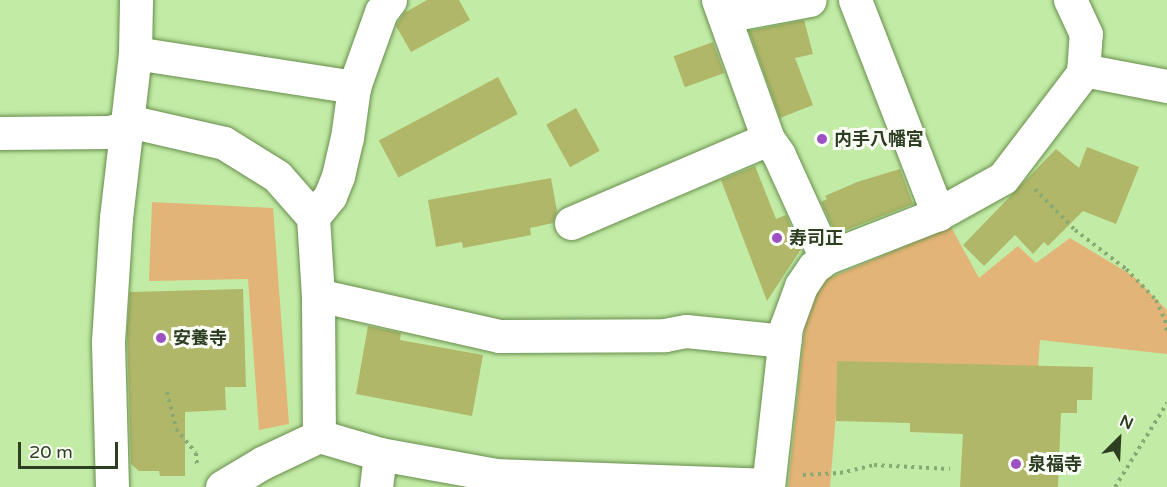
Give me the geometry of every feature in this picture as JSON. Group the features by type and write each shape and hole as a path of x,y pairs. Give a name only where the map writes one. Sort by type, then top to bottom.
{"street":[{"path":"112,487 108,341 125,127 135,53 136,0"},
{"path":"313,217 330,196 338,176 347,138 354,87 381,12 390,0"},
{"path":"810,0 721,8 768,139 779,155 826,258"},
{"path":"855,0 938,214"},
{"path":"210,481 262,463 319,436 380,454 496,475 768,483 786,327 801,286 814,267 826,258 938,214 1003,178 1083,70 1086,34 1070,0"},
{"path":"135,53 354,87"},
{"path":"1083,70 1167,86"},
{"path":"0,133 110,132 137,123 224,143 277,176 313,217 318,297 319,436"},
{"path":"571,224 768,139"},
{"path":"332,298 499,336 665,335 686,331 784,341"},
{"path":"376,487 380,454"}],"path":[{"path":"1012,166 1075,230 1125,269 1156,300 1167,333"},
{"path":"167,392 176,429 196,453 210,481"},
{"path":"1115,487 1167,403"},
{"path":"768,483 840,473 874,465 950,469"}],"shaded area":[{"path":"152,202 273,208 289,424 259,430 248,279 149,281"},
{"path":"951,227 979,278 1018,246 1036,263 1070,238 1133,276 1167,310 1167,354 1040,340 1038,369 840,366 830,487 788,487 805,325 817,293 827,279"}],"building":[{"path":"427,0 459,0 470,20 411,52 396,26 404,13"},
{"path":"804,20 813,54 795,58 813,105 780,118 749,31"},
{"path":"713,42 724,73 685,87 674,56"},
{"path":"498,77 518,114 399,177 379,140"},
{"path":"576,108 600,151 570,167 546,124"},
{"path":"1087,147 1139,167 1116,224 1083,211 1048,246 1044,242 1033,254 1015,235 984,266 963,245 1056,149 1079,168"},
{"path":"755,166 776,219 786,215 801,249 767,301 721,180"},
{"path":"900,169 913,204 836,234 821,202 827,199 825,196 857,182"},
{"path":"551,178 557,211 553,223 530,228 531,235 463,248 462,242 436,247 428,200"},
{"path":"243,289 246,387 225,387 226,410 185,412 185,476 160,476 159,471 139,471 131,464 127,332 130,292"},
{"path":"368,326 401,333 400,340 483,355 472,416 356,394"},
{"path":"837,361 1093,367 1092,400 1077,400 1077,413 1061,413 1058,487 960,487 963,434 910,432 910,423 836,421"}],"place":[{"name":"内手八幡宮","path":"822,139"},
{"name":"寿司正","path":"777,238"},
{"name":"安養寺","path":"161,338"},
{"name":"泉福寺","path":"1016,464"}]}
